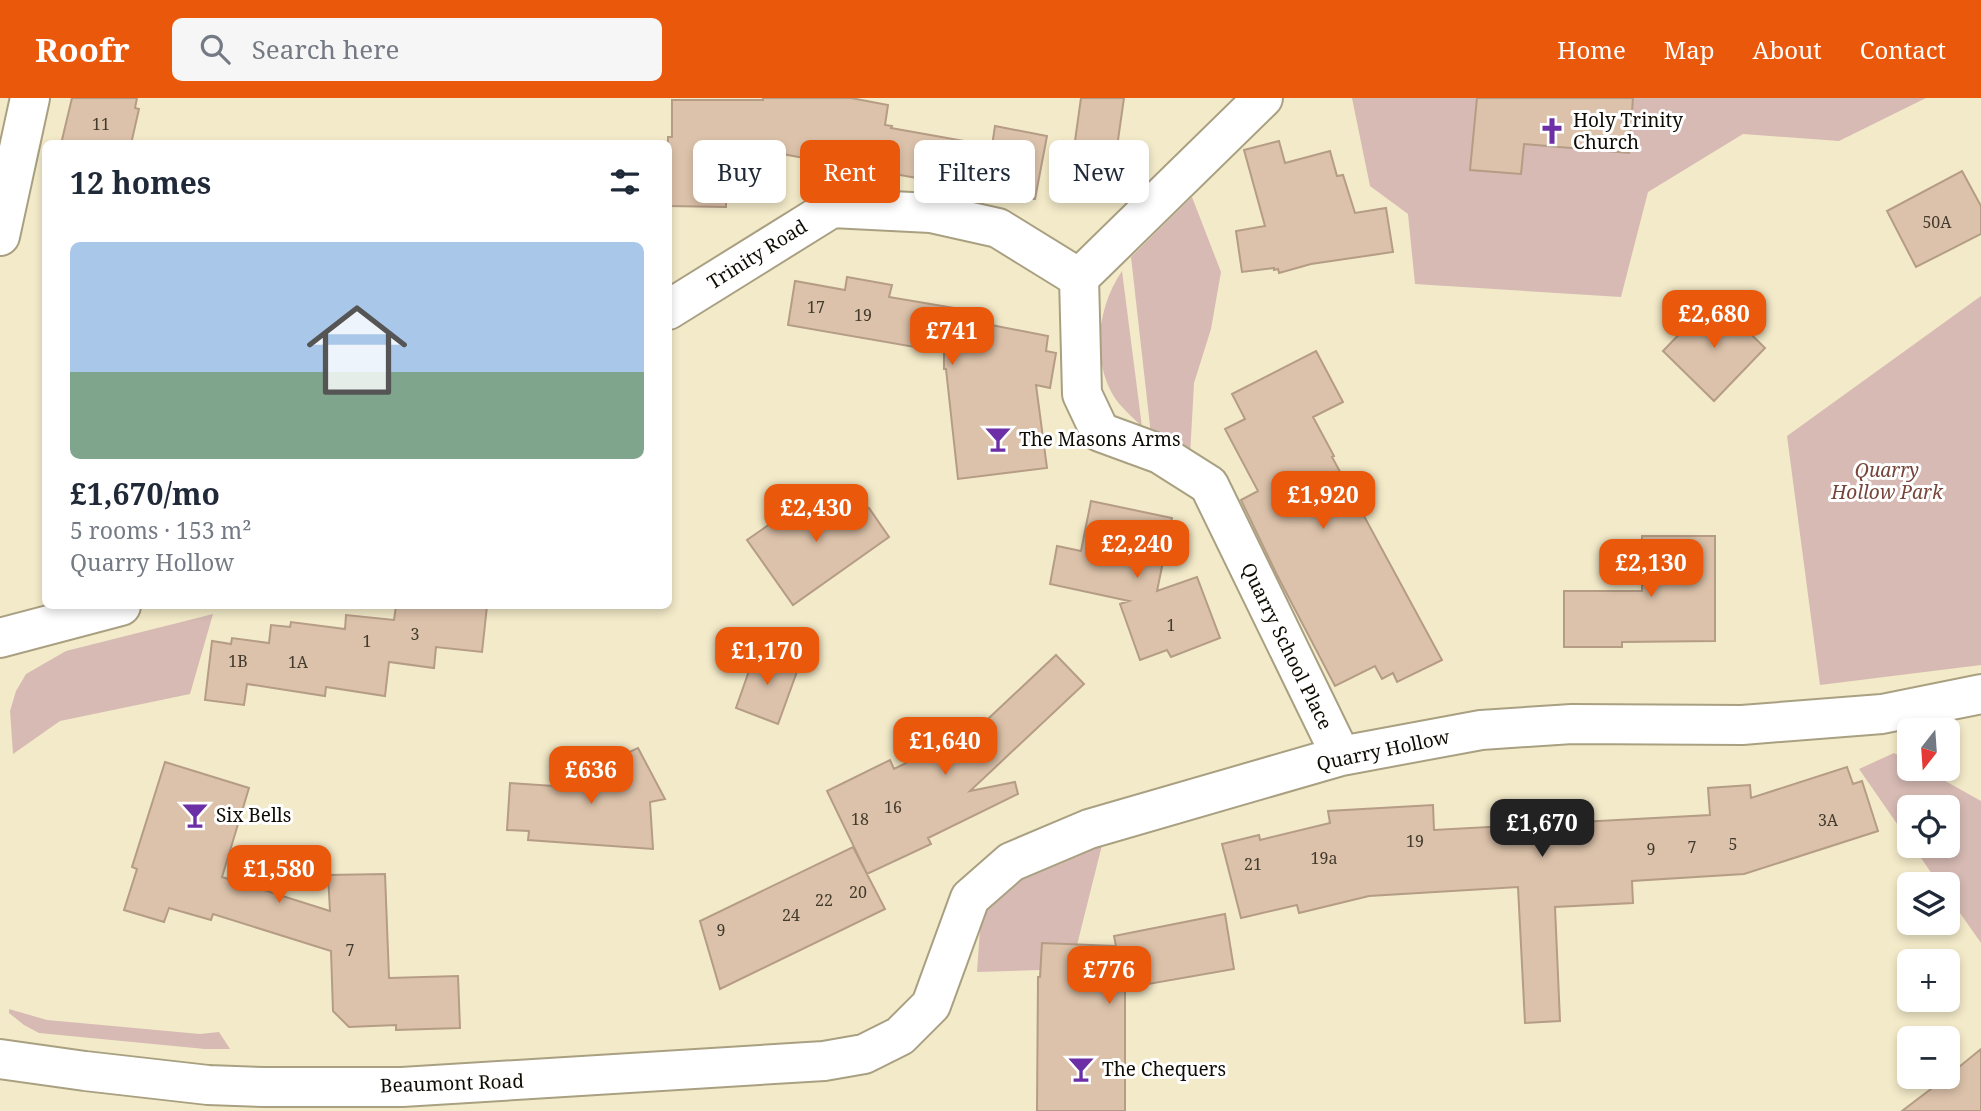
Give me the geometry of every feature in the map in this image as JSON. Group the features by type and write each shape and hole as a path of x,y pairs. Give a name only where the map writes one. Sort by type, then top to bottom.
{"street":[{"path":"0,236 30,98"},
{"path":"1079,278 1264,98"},
{"name":"Trinity Road","path":"672,308 832,208 931,213 998,228 1079,278"},
{"name":"Quarry School Place","path":"1079,278 1082,394 1100,432 1160,454 1209,485 1341,756"},
{"path":"0,638 110,609"},
{"name":"Quarry Hollow","path":"901,1036 931,1005 970,898 1011,862 1089,829 1341,756 1481,730 1572,724 1742,725 1882,713 1981,694"},
{"name":"Beaumont Road","path":"0,1059 208,1085 402,1099 824,1062 864,1054 901,1036"}],"green space":[{"path":"1352,98 1926,98 1839,141 1743,134 1648,192 1621,297 1415,284 1408,214 1370,186"},
{"path":"1192,197 1221,272 1211,329 1194,383 1190,456 1151,435 1131,257"},
{"path":"1122,271 1142,427 1113,395 1102,365 1100,332 1103,316 1107,300"},
{"name":"Quarry Hollow Park","path":"1981,296 1981,665 1820,685 1787,436"},
{"path":"213,614 190,694 60,721 13,754 10,711 16,691 26,674 66,651"},
{"path":"1894,753 1897,755 1897,781 1945,781 1981,801 1981,943 1960,913 1960,872 1931,872 1921,858 1960,858 1960,795 1897,795 1897,824 1859,769"},
{"path":"1103,841 1077,945 1042,943 1040,970 977,972 980,929 989,905 1019,878"},
{"path":"9,1009 47,1020 200,1034 219,1032 230,1049 39,1033 9,1013"}],"building":[{"path":"72,98 137,98 135,108 139,109 132,140 62,140"},
{"path":"851,98 888,105 885,125 892,126 891,128 958,140 914,140 914,177 900,175 900,140 800,140 800,157 786,155 786,140 693,140 693,203 726,203 726,207 672,206 672,140 668,140 668,137 672,137 672,100"},
{"path":"1081,98 1124,98 1118,140 1075,140"},
{"name":"Holy Trinity Church","path":"1477,98 1633,98 1629,153 1524,144 1521,174 1470,170"},
{"path":"995,126 1047,136 1035,199 1035,140 993,140"},
{"path":"1279,141 1285,163 1330,151 1337,176 1343,175 1355,213 1386,208 1393,252 1311,264 1279,273 1278,269 1274,268 1242,272 1236,231 1265,226 1244,150"},
{"path":"1962,171 1981,206 1981,234 1916,267 1887,211"},
{"path":"847,277 892,285 889,297 984,313 981,323 1048,336 1046,351 1056,353 1050,388 1036,385 1047,468 958,479 944,352 788,325 795,281 845,290"},
{"path":"1714,298 1765,348 1714,401 1663,351"},
{"path":"1316,351 1343,402 1313,417 1442,660 1397,682 1393,673 1382,679 1375,666 1335,686 1241,500 1258,491 1225,429 1245,419 1232,394"},
{"path":"810,496 869,508 889,537 793,605 747,540"},
{"path":"1091,501 1172,518 1157,591 1197,577 1220,638 1171,657 1167,650 1140,660 1120,604 1129,601 1050,584 1057,546 1081,551"},
{"path":"1642,536 1715,536 1715,641 1622,642 1622,647 1564,647 1564,591 1642,591"},
{"path":"396,609 487,609 482,652 436,647 434,668 389,662 385,696 326,687 325,696 247,684 244,705 205,700 212,641 231,644 232,638 269,643 271,625 290,627 291,622 345,629 346,615 394,620"},
{"path":"756,651 799,666 778,724 736,708"},
{"path":"1056,655 1084,684 970,791 1015,782 1018,794 928,838 931,844 867,874 827,791 890,760 894,769 971,731 973,733"},
{"path":"638,748 665,799 650,802 653,849 528,840 529,831 507,830 510,783 554,786"},
{"path":"165,762 249,788 222,877 330,911 328,875 385,874 389,978 458,976 460,1028 396,1030 396,1025 349,1027 333,1011 331,951 213,914 211,920 169,908 164,922 124,910 137,869 132,867"},
{"path":"1847,767 1853,784 1862,781 1878,831 1744,874 1632,881 1633,903 1555,907 1560,1021 1525,1023 1518,887 1369,896 1299,913 1297,905 1241,918 1222,844 1259,835 1260,840 1330,823 1328,811 1433,805 1434,830 1710,815 1708,788 1750,785 1751,798"},
{"path":"853,847 885,909 720,989 700,921"},
{"path":"1225,914 1234,969 1125,988 1125,1111 1037,1111 1038,977 1042,943 1116,946 1114,936"},
{"path":"1981,1049 1981,1111 1902,1111 1931,1089 1960,1089 1960,1066"}],"place":[{"name":"Holy Trinity Church","path":"1552,131"},
{"name":"The Masons Arms","path":"998,439"},
{"name":"Six Bells","path":"195,815"},
{"name":"The Chequers","path":"1081,1069"}]}
